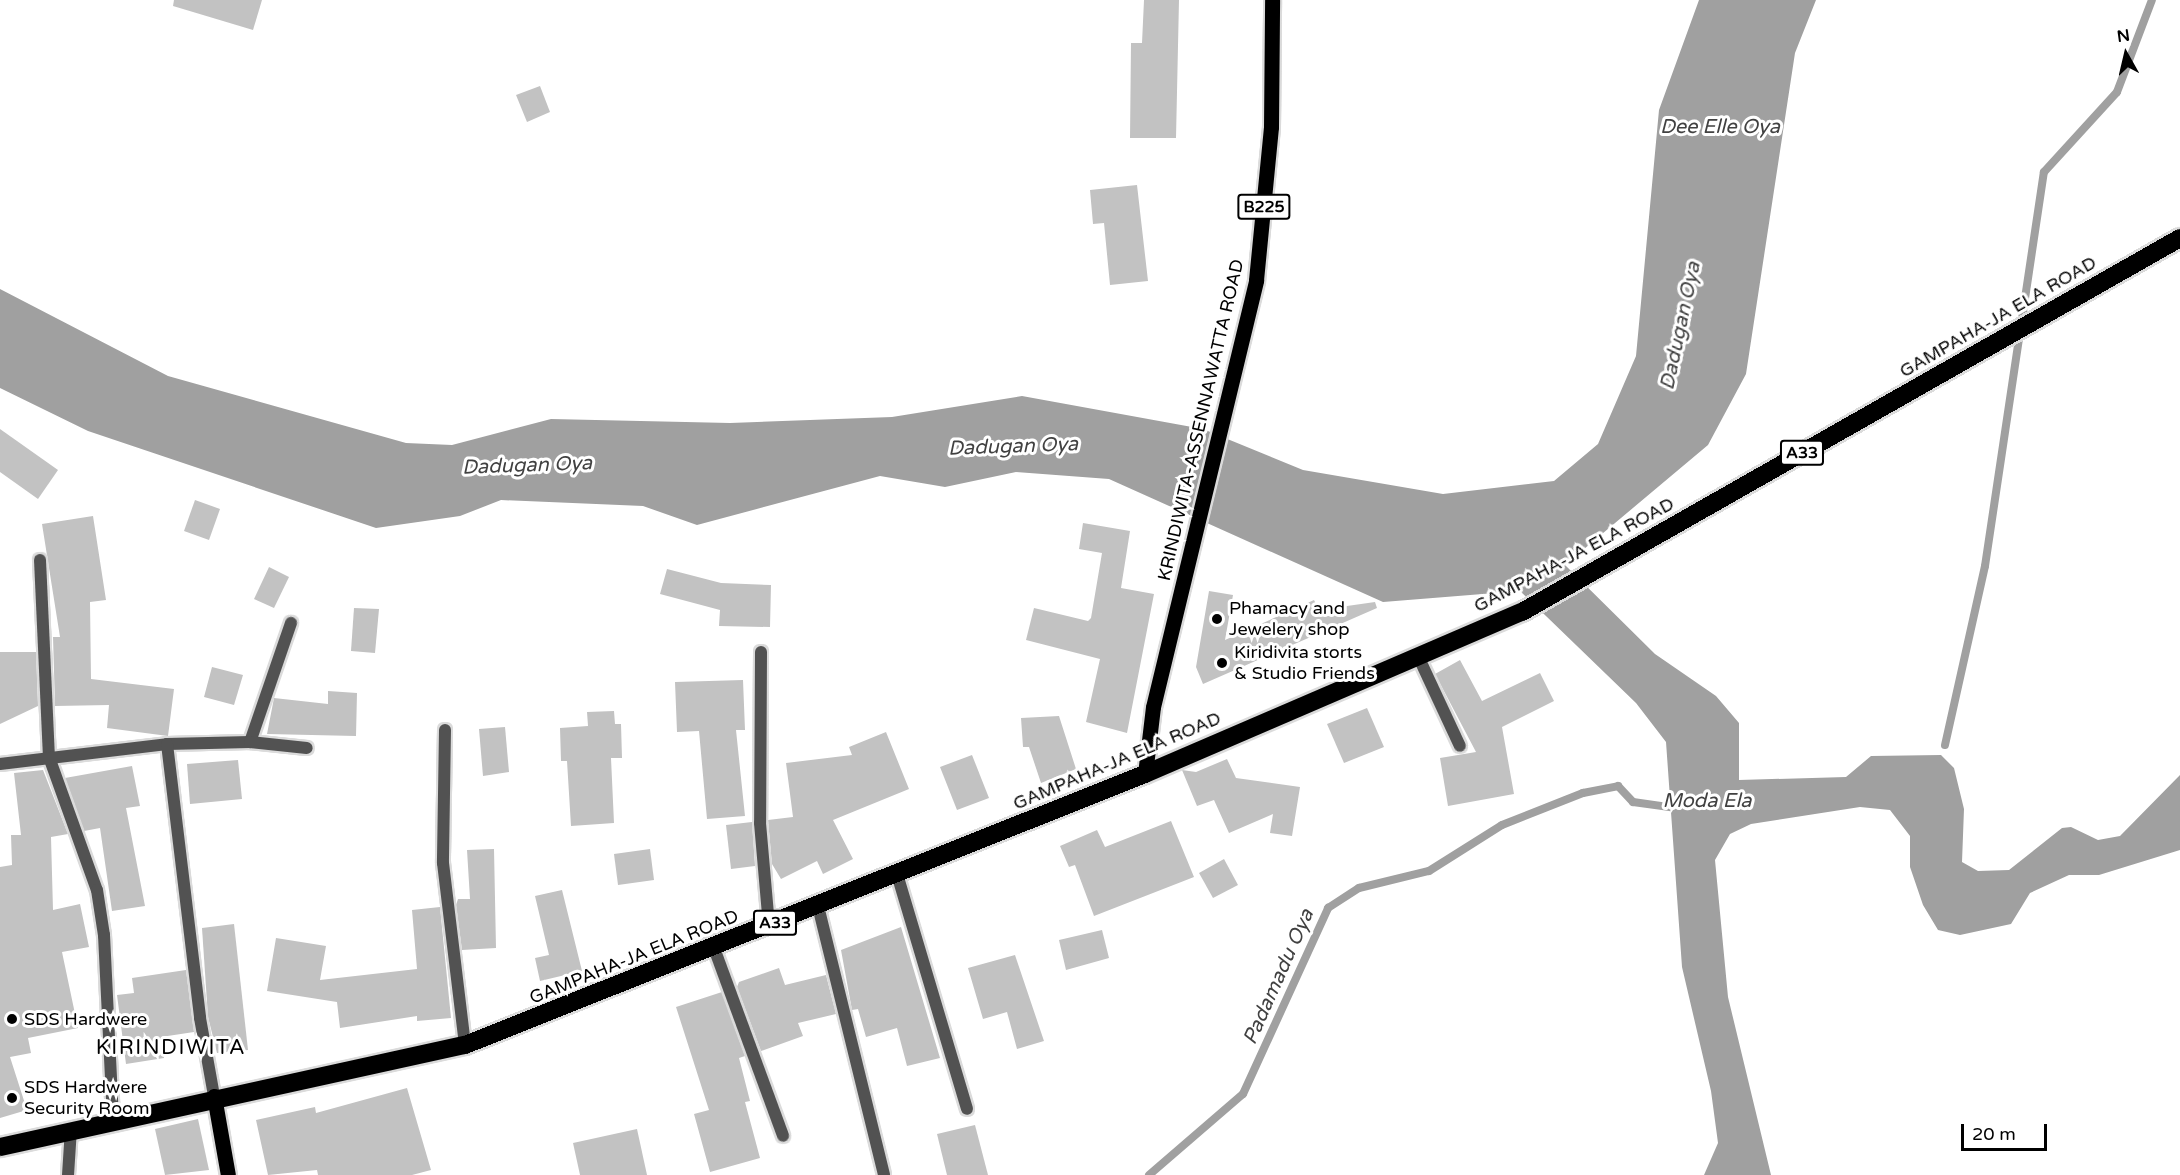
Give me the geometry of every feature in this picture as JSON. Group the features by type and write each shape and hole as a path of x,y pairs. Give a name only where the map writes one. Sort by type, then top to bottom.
{"highway":[{"name":"GAMPAHA-JA ELA ROAD","path":"0,1147 214,1096 315,1080 465,1045 714,948 1145,774 1522,612 2180,238"}],"main road":[{"name":"KRINDIWITA-ASSENNAWATTA ROAD","path":"1145,774 1153,707 1257,280 1271,127 1272,0"},
{"path":"214,1096 228,1175"}],"street":[{"path":"40,560 49,757 97,890 104,935 113,1119"},
{"path":"250,742 291,623"},
{"path":"761,652 760,823 769,926"},
{"path":"1418,656 1460,746"},
{"path":"445,730 443,863 465,1045"},
{"path":"0,764 167,744 250,742 307,748"},
{"path":"167,744 200,1018 214,1096"},
{"path":"897,874 967,1109"},
{"path":"818,906 885,1175"},
{"path":"714,948 783,1136"},
{"path":"68,1175 71,1129"}],"water":[{"name":"Dee Elle Oya","path":"1699,0 1816,0 1795,53 1746,374 1708,445 1565,565 1655,654 1716,696 1739,723 1739,780 1846,777 1871,756 1941,755 1954,768 1964,809 1962,862 1978,871 2009,870 2062,828 2071,827 2098,840 2120,836 2180,775 2180,850 2099,875 2069,875 2030,893 2011,924 1960,935 1938,930 1923,905 1910,867 1910,836 1890,810 1860,807 1751,824 1730,834 1715,860 1728,997 1771,1175 1704,1175 1718,1143 1711,1091 1682,967 1666,742 1636,703 1520,591 1383,602 1109,479 1016,472 945,487 880,476 697,525 643,506 501,500 460,516 376,528 88,431 0,388 0,289 168,376 406,443 452,445 551,419 730,423 892,417 1022,396 1203,429 1303,470 1443,494 1554,481 1598,444 1636,356 1659,110"}],"building":[{"path":"174,0 262,0 253,30 173,6"},
{"path":"1144,0 1179,0 1176,138 1130,138 1131,43 1142,43"},
{"path":"540,86 550,112 527,122 516,95"},
{"path":"1137,185 1148,281 1110,285 1104,223 1093,224 1090,190"},
{"path":"0,429 58,470 38,499 0,472"},
{"path":"195,500 220,509 209,540 184,531"},
{"path":"93,516 106,600 90,602 91,679 174,689 168,736 107,728 109,705 55,706 53,637 60,637 42,524"},
{"path":"1083,523 1130,531 1121,588 1154,594 1127,733 1086,722 1100,659 1026,640 1034,608 1088,621 1091,618 1102,553 1079,549"},
{"path":"269,567 289,577 274,608 254,599"},
{"path":"667,569 721,583 771,585 770,627 719,626 720,610 660,594"},
{"path":"1209,591 1233,595 1225,640 1314,600 1319,610 1375,602 1377,608 1203,684 1196,667"},
{"path":"354,608 379,609 375,653 351,651"},
{"path":"0,652 36,652 38,706 0,724"},
{"path":"1460,660 1482,701 1540,673 1554,701 1502,727 1514,794 1448,806 1440,758 1476,752 1435,674"},
{"path":"212,667 243,675 234,705 204,697"},
{"path":"743,680 745,730 736,730 745,816 707,819 699,731 677,732 675,682"},
{"path":"328,691 357,693 356,736 267,734 274,698 328,704"},
{"path":"1367,708 1384,747 1344,763 1327,724"},
{"path":"614,711 615,724 621,724 622,758 611,758 614,823 571,826 567,761 561,761 560,728 588,726 587,712"},
{"path":"1059,716 1076,769 1041,783 1029,747 1023,747 1021,718"},
{"path":"505,727 509,772 483,776 479,729"},
{"path":"886,732 909,789 833,820 853,859 823,874 817,861 781,879 772,864 768,820 793,817 786,763 852,755 849,747"},
{"path":"972,755 989,798 957,810 940,767"},
{"path":"1227,759 1236,778 1300,787 1292,836 1270,833 1273,814 1229,833 1214,800 1197,806 1182,770 1196,772"},
{"path":"238,760 242,799 190,804 187,764"},
{"path":"132,766 140,806 126,808 145,906 112,911 100,828 84,831 65,778"},
{"path":"43,770 68,834 51,837 53,910 80,904 89,947 62,952 78,1028 28,1038 31,1053 10,1057 27,1110 0,1118 0,867 12,865 11,835 21,835 14,773"},
{"path":"1171,821 1194,877 1094,916 1075,865 1069,867 1060,846 1097,830 1105,847"},
{"path":"752,822 755,866 731,869 726,825"},
{"path":"494,849 496,948 462,950 456,905 458,899 470,899 467,850"},
{"path":"650,849 654,880 618,885 614,854"},
{"path":"1224,859 1238,885 1213,898 1199,873"},
{"path":"562,890 582,971 540,981 535,958 549,955 535,896"},
{"path":"440,907 451,1018 417,1021 417,1016 340,1028 337,1002 267,991 276,938 326,946 320,980 417,969 412,910"},
{"path":"234,924 248,1050 217,1053 208,1017 202,928"},
{"path":"901,927 940,1058 907,1066 897,1028 866,1037 858,1009 852,1010 841,950"},
{"path":"1102,930 1109,958 1066,970 1059,940"},
{"path":"1015,955 1044,1041 1017,1049 1007,1012 983,1019 968,968"},
{"path":"779,968 785,985 826,975 836,1014 798,1023 803,1036 761,1051 737,987 739,982"},
{"path":"186,970 194,1032 161,1037 164,1058 126,1064 117,995 134,993 132,978"},
{"path":"722,992 745,1056 739,1058 750,1101 745,1102 760,1158 710,1172 694,1114 709,1110 676,1007"},
{"path":"407,1088 431,1170 412,1175 318,1175 317,1170 268,1175 256,1120 315,1107 316,1113"},
{"path":"198,1119 209,1170 165,1175 155,1129"},
{"path":"975,1125 988,1175 947,1175 937,1134"},
{"path":"637,1129 647,1175 580,1175 573,1143"}],"waterway":[{"path":"1945,745 1985,566 2044,172 2117,92 2152,0"},
{"name":"Padamadu Oya","path":"1149,1175 1243,1094 1328,908 1359,888 1429,871 1502,825 1583,793 1618,786 1633,802 1670,807"}],"place":[{"name":"Phamacy and Jewelery shop","path":"1217,619"},
{"name":"Kiridivita storts & Studio Friends","path":"1222,663"},
{"name":"SDS Hardwere","path":"12,1019"},
{"name":"SDS Hardwere Security Room","path":"12,1098"}],"district":[{"name":"KIRINDIWITA","path":"171,1048"}],"water label":[{"name":"Dadugan Oya","path":"1681,326"},
{"name":"Dadugan Oya","path":"1013,447"},
{"name":"Dadugan Oya","path":"527,466"},
{"name":"Moda Ela","path":"1707,801"}]}
